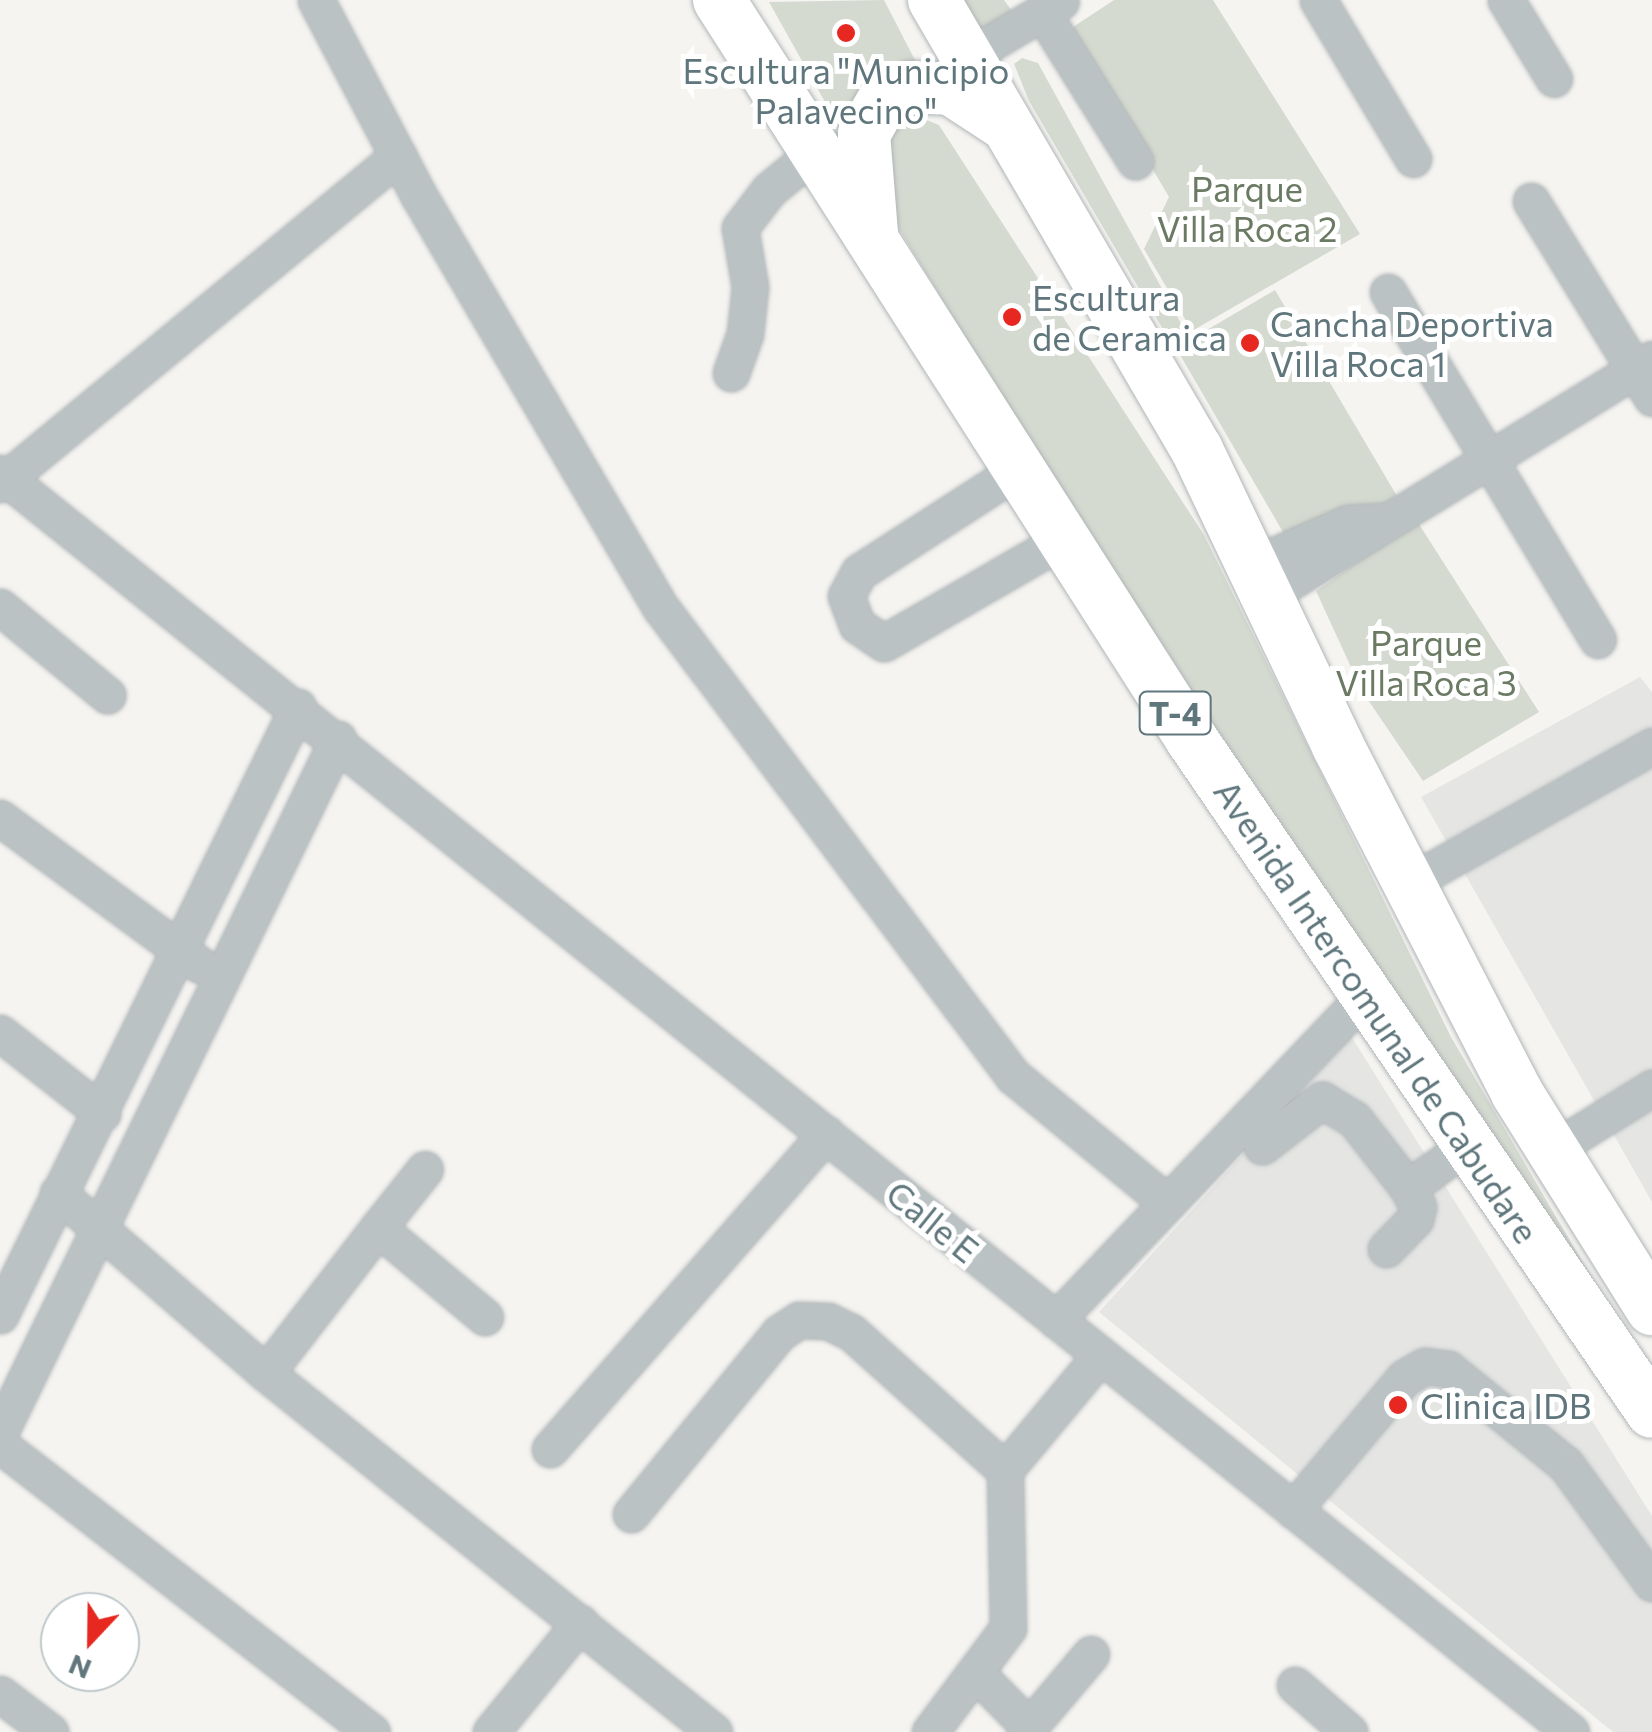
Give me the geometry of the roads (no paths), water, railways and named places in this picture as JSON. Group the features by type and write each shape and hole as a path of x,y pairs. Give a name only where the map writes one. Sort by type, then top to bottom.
{"highway":[{"name":"Avenida Intercomunal de Cabudare","path":"719,0 1064,539 1366,994 1652,1412"},
{"name":"Avenida Intercomunal de Cabudare","path":"934,0 1197,450 1409,883 1552,1150 1652,1309"},
{"name":"T-4","path":"874,241 864,134 884,98 912,87 951,88 1008,127"}],"street":[{"path":"316,0 398,156 661,608 1013,1076 1164,1200"},
{"path":"1318,0 1412,159"},
{"path":"1506,0 1554,79"},
{"path":"967,57 1052,6 1134,161"},
{"path":"731,373 745,334 750,287 740,228 769,190 814,152"},
{"path":"2,478 398,156"},
{"path":"1260,581 1363,541 1381,521 1646,375 1531,201"},
{"path":"1388,292 1598,640"},
{"path":"1019,469 859,572 846,596 857,624 884,644 1064,539"},
{"name":"Calle E","path":"2,478 338,739 1293,1510 1549,1725"},
{"path":"0,607 108,695"},
{"path":"0,1315 182,952 298,707"},
{"path":"0,1432 338,739"},
{"path":"1409,883 1652,746"},
{"path":"0,818 221,980"},
{"path":"1056,1320 1164,1200 1366,994"},
{"path":"0,1033 102,1112"},
{"path":"1552,1150 1652,1088"},
{"path":"1262,1146 1322,1100 1341,1106 1408,1188 1418,1207 1415,1219 1386,1249"},
{"path":"550,1449 826,1134"},
{"path":"1408,1188 1469,1144"},
{"path":"266,1374 425,1168"},
{"path":"58,1193 266,1374 714,1732"},
{"path":"378,1228 485,1317"},
{"path":"632,1514 779,1333 799,1320 828,1321 851,1332 1005,1470"},
{"path":"930,1732 1008,1628 1005,1470 1100,1356"},
{"path":"1293,1510 1404,1378 1425,1366 1448,1369 1566,1465 1652,1583"},
{"path":"0,1445 372,1732"},
{"path":"491,1732 580,1623"},
{"path":"977,1674 1027,1730 1092,1654"},
{"path":"1295,1685 1349,1732"},
{"path":"0,1694 50,1732"}],"place":[{"name":"Escultura \"Municipio Palavecino\"","path":"846,33"},
{"name":"Escultura de Ceramica","path":"1012,317"},
{"name":"Cancha Deportiva Villa Roca 1","path":"1250,343"},
{"name":"Clinica IDB","path":"1398,1405"}],"park label":[{"name":"Parque Villa Roca 2","path":"1247,208"},
{"name":"Parque Villa Roca 3","path":"1426,662"}]}
